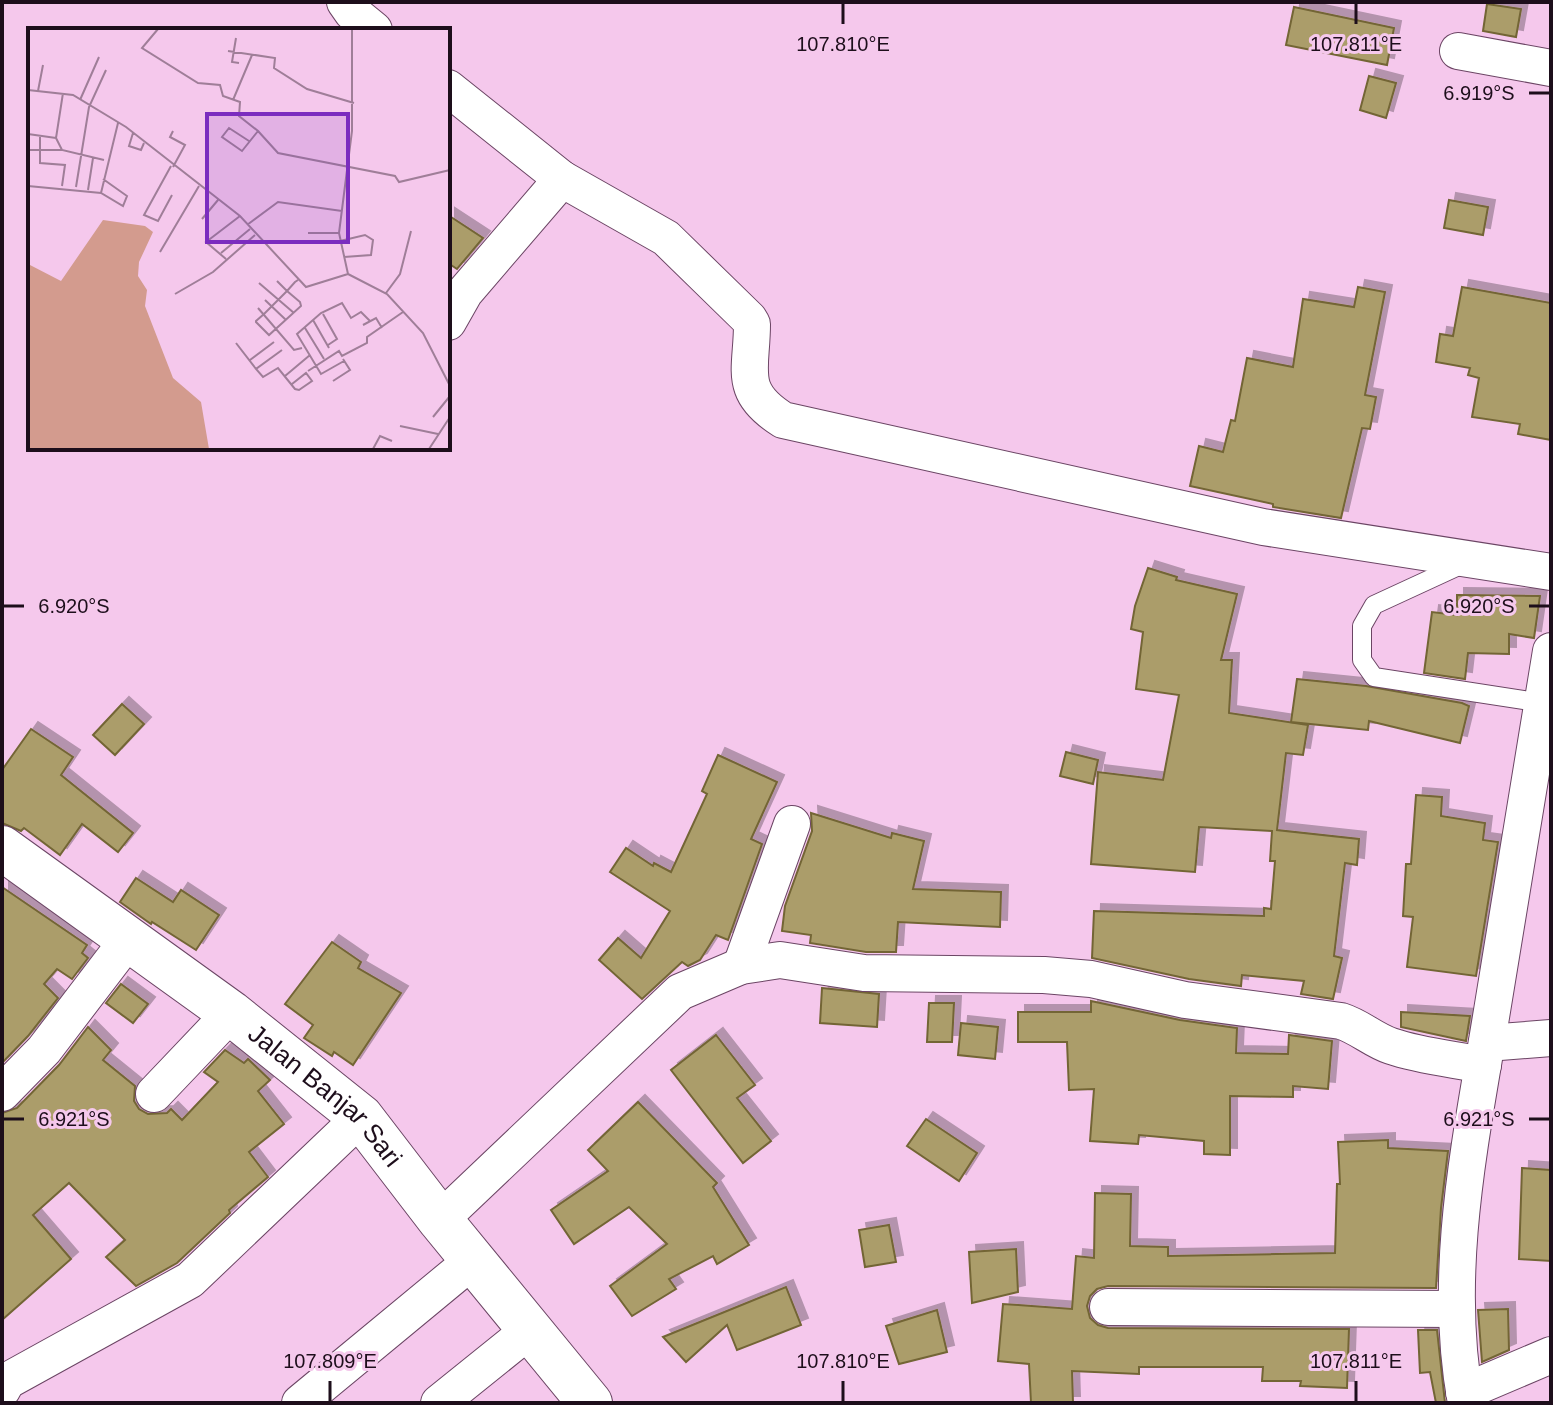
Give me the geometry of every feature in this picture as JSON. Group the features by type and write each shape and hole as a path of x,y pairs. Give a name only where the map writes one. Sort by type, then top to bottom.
{"street":[{"path":"345,2 372,28"},
{"path":"1458,51 1551,68"},
{"path":"450,90 562,179 666,238 749,319 752,324 751,388 765,408 783,420 1263,527 1551,572"},
{"path":"454,298 562,179"},
{"path":"1551,651 1460,1204 1457,1309 1459,1367 1465,1398 1551,1355"},
{"path":"741,966 792,824"},
{"name":"Jalan Banjar Sari","path":"2,848 231,1013 361,1117 440,1220 590,1403"},
{"path":"2,1093 44,1050 128,940"},
{"path":"440,1220 680,992 741,966 780,960 864,973 1044,975 1091,979 1185,1000 1341,1021 1404,1050 1485,1054 1551,1038"},
{"path":"154,1094 231,1013"},
{"path":"2,1390 7,1381 190,1280 361,1117"},
{"path":"300,1403 473,1260"},
{"path":"1108,1307 1457,1309"},
{"path":"439,1403 531,1329"}],"lane":[{"path":"1471,560 1374,605 1362,626 1362,660 1374,677 1543,703"}],"building":[{"path":"1487,4 1521,9 1516,37 1483,31"},
{"path":"1294,7 1394,28 1387,65 1286,45"},
{"path":"1369,76 1396,83 1386,118 1360,110"},
{"path":"1449,200 1488,207 1483,235 1444,228"},
{"path":"450,216 483,238 457,269 450,264"},
{"path":"1358,287 1385,292 1365,395 1376,397 1370,429 1362,428 1341,518 1273,507 1273,504 1190,486 1199,446 1223,452 1231,420 1235,421 1247,358 1293,367 1303,299 1354,307"},
{"path":"1462,287 1551,303 1551,440 1518,434 1520,424 1472,417 1479,378 1468,375 1470,368 1436,362 1440,334 1453,336"},
{"path":"1148,568 1177,577 1176,580 1237,594 1221,660 1232,660 1229,713 1308,725 1303,755 1286,753 1277,830 1359,839 1357,865 1345,863 1334,956 1342,958 1333,999 1301,994 1304,981 1242,975 1241,986 1189,979 1092,958 1094,911 1264,916 1264,908 1271,909 1275,861 1270,861 1272,831 1199,827 1195,872 1091,864 1098,772 1163,780 1179,695 1136,689 1143,632 1131,629"},
{"path":"1457,595 1540,596 1534,638 1509,634 1509,654 1468,653 1465,679 1424,673 1432,612 1457,615"},
{"path":"1297,679 1366,686 1462,703 1469,706 1460,743 1369,721 1368,730 1291,722"},
{"path":"122,704 144,724 115,755 93,735"},
{"path":"31,729 73,757 61,775 133,833 118,852 82,824 60,855 24,828 21,831 2,823 2,770"},
{"path":"1066,752 1098,760 1093,784 1060,776"},
{"path":"718,755 777,782 751,839 762,844 728,940 716,935 700,960 688,966 682,962 642,999 599,960 618,938 641,958 670,911 610,872 626,848 653,866 654,863 671,872 707,794 702,791"},
{"path":"1416,795 1442,797 1441,816 1485,823 1483,840 1498,842 1476,976 1407,967 1413,917 1403,916 1406,864 1411,864"},
{"path":"811,813 891,838 892,833 924,841 913,889 1001,892 1000,927 898,922 896,952 866,952 810,943 811,935 782,931 785,906 812,831"},
{"path":"136,878 173,902 181,890 219,915 196,950 120,902"},
{"path":"2,887 87,945 82,953 88,958 72,979 57,969 44,984 58,998 2,1063"},
{"path":"332,942 361,962 358,968 401,993 353,1065 304,1038 313,1025 285,1004"},
{"path":"121,984 148,1004 133,1023 106,1003"},
{"path":"822,988 879,994 877,1027 820,1023"},
{"path":"1091,1001 1180,1020 1237,1028 1236,1053 1288,1054 1289,1035 1332,1041 1328,1089 1293,1086 1293,1097 1230,1096 1230,1155 1204,1154 1204,1141 1139,1135 1138,1144 1090,1141 1094,1089 1069,1090 1067,1042 1018,1042 1018,1012 1091,1012"},
{"path":"929,1003 954,1003 952,1042 927,1042"},
{"path":"1401,1012 1470,1016 1466,1041 1401,1027"},
{"path":"961,1023 998,1027 995,1059 958,1055"},
{"path":"88,1027 111,1050 103,1060 135,1086 134,1101 139,1109 148,1114 167,1113 171,1109 182,1120 218,1082 204,1072 225,1050 244,1063 248,1059 270,1080 258,1091 284,1124 249,1152 268,1177 229,1210 230,1213 177,1263 136,1286 106,1257 125,1240 69,1183 33,1215 71,1259 2,1320 2,1113 17,1108 59,1065"},
{"path":"716,1035 755,1085 737,1098 771,1141 743,1163 671,1070"},
{"path":"638,1102 717,1183 713,1187 749,1245 717,1264 713,1256 669,1279 676,1289 632,1316 610,1286 667,1244 629,1207 574,1244 551,1210 608,1171 588,1150"},
{"path":"926,1119 977,1153 959,1181 907,1146"},
{"path":"1388,1140 1388,1148 1448,1151 1436,1288 1108,1286 1097,1289 1090,1296 1087,1306 1090,1318 1108,1328 1349,1329 1347,1388 1300,1386 1301,1381 1262,1381 1263,1367 1139,1367 1139,1374 1072,1371 1073,1403 1031,1403 1029,1364 998,1361 1003,1304 1072,1309 1076,1256 1094,1258 1095,1193 1131,1194 1130,1246 1168,1247 1168,1256 1335,1253 1337,1184 1340,1184 1338,1142"},
{"path":"1522,1168 1551,1170 1551,1261 1519,1259"},
{"path":"889,1225 896,1262 865,1267 859,1230"},
{"path":"1016,1249 1018,1292 972,1303 969,1252"},
{"path":"786,1287 801,1325 737,1350 727,1325 686,1362 663,1337"},
{"path":"1508,1309 1509,1350 1482,1362 1478,1310"},
{"path":"937,1310 947,1352 899,1364 886,1326"},
{"path":"1418,1330 1437,1330 1445,1403 1436,1403 1430,1372 1420,1373"}]}
